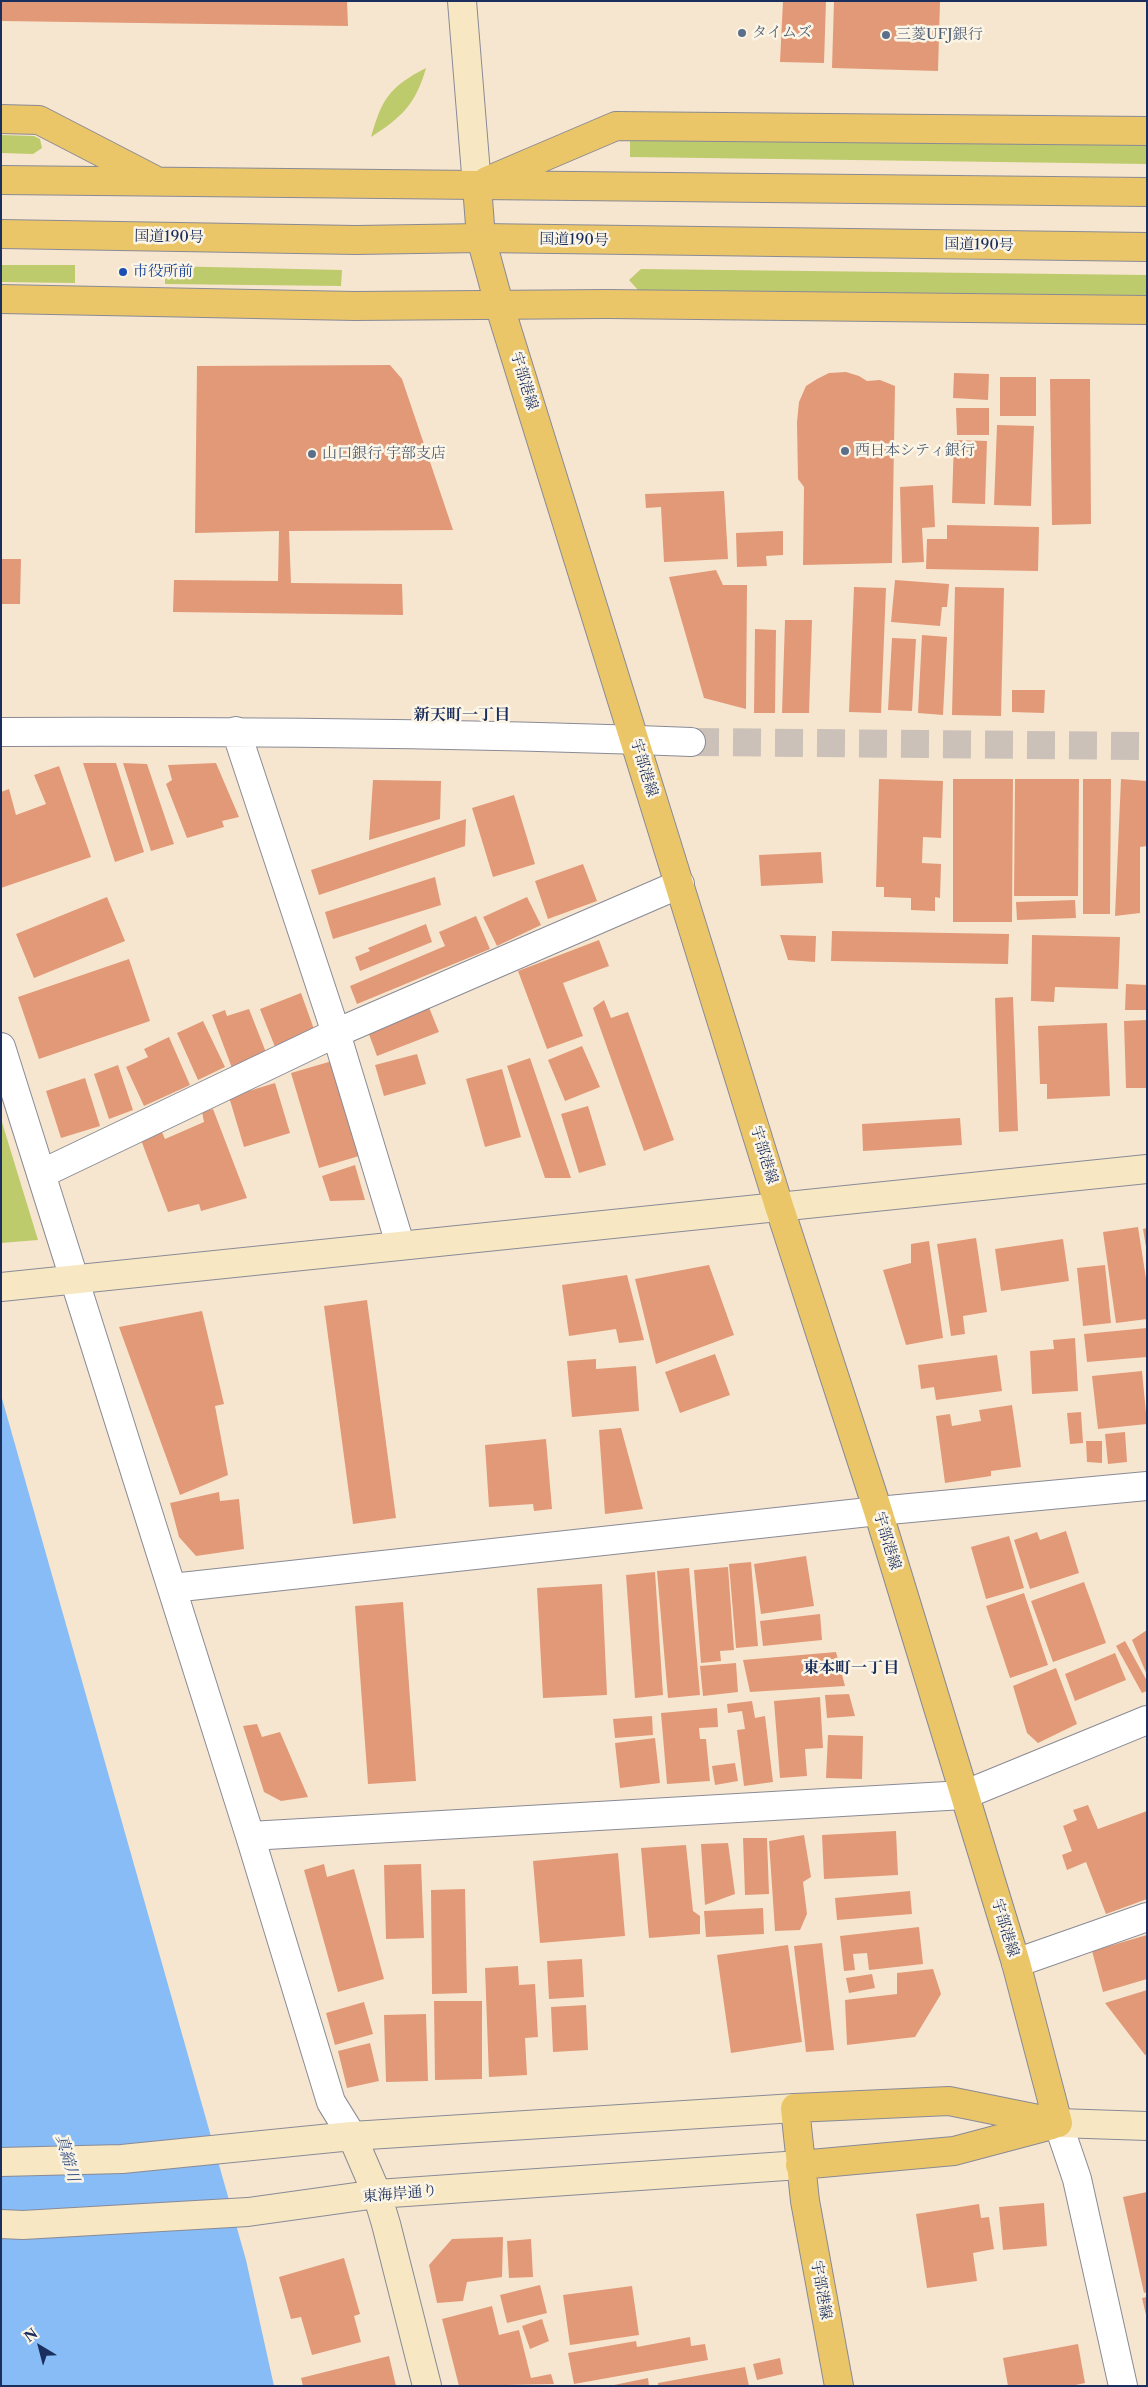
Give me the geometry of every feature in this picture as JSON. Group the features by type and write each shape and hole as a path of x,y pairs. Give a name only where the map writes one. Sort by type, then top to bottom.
{"main road":[{"path":"1,120 39,120 157,182"},
{"path":"477,186 616,126 1147,131"},
{"path":"1,180 1147,192"},
{"name":"宇部港線","path":"477,186 481,238 499,304 636,740 779,1206 878,1511 1016,1963 1058,2123"},
{"name":"国道190号","path":"1,234 356,240 481,238 1147,247"},
{"path":"1,299 355,306 499,304 1147,310"},
{"path":"795,2108 949,2101 1058,2123"},
{"name":"宇部港線","path":"795,2108 800,2165 839,2386"},
{"path":"800,2165 954,2151 1058,2123"}],"street":[{"path":"462,1 477,186"},
{"path":"236,731 336,1033 400,1244"},
{"path":"1,732 236,731 691,742"},
{"path":"42,1174 336,1033 680,884"},
{"path":"1,1047 250,1836 331,2102 352,2136 377,2194 427,2386"},
{"path":"1,1287 400,1244 1147,1169"},
{"path":"172,1588 878,1511 1147,1486"},
{"path":"250,1836 964,1796 1147,1720"},
{"path":"1016,1963 1147,1917"},
{"path":"1,2162 122,2159 352,2136 795,2108"},
{"path":"1123,2386 1077,2179 1058,2123 1147,2126"},
{"name":"東海岸通り","path":"1,2224 23,2225 248,2212 377,2194 800,2165"}],"green space":[{"path":"426,68 422,81 406,109 391,123 371,137 383,103 389,95 403,81"},
{"path":"1,135 34,136 40,139 42,148 33,154 1,153"},
{"path":"630,138 1147,144 1147,164 630,157"},
{"path":"1,265 75,265 75,283 1,282"},
{"path":"165,266 342,270 341,286 165,284"},
{"path":"641,269 1147,275 1147,297 638,290 629,280"},
{"path":"1,1119 38,1240 1,1243"}],"water":[{"name":"真締川","path":"1,1395 246,2260 274,2386 1,2386"}],"building":[{"path":"1,1 347,1 348,26 1,21"},
{"path":"783,1 826,1 824,63 780,62"},
{"name":"三菱UFJ銀行","path":"834,1 940,1 938,71 832,68"},
{"name":"山口銀行 宇部支店","path":"390,365 402,379 453,530 289,531 291,583 402,584 403,615 173,612 174,580 278,581 279,531 195,533 197,366"},
{"name":"西日本シティ銀行","path":"846,372 867,381 880,380 895,386 892,563 803,565 804,487 798,479 797,422 799,402 806,386 829,373"},
{"path":"954,373 989,374 988,400 953,398"},
{"path":"1000,377 1036,377 1036,416 1000,416"},
{"path":"1050,379 1090,379 1091,524 1052,525"},
{"path":"956,408 989,408 989,435 957,435"},
{"path":"997,425 1034,426 1031,506 994,505"},
{"path":"954,440 987,441 985,504 952,503"},
{"path":"933,485 935,527 922,528 924,562 902,563 900,487"},
{"path":"724,491 728,559 664,562 661,507 646,508 645,494"},
{"path":"947,525 1039,527 1038,571 926,569 927,539 947,539"},
{"path":"783,531 783,555 766,556 767,566 737,567 736,533"},
{"path":"1,559 21,559 20,604 1,604"},
{"path":"716,570 723,585 747,585 746,709 704,698 669,577"},
{"path":"895,580 949,584 947,607 942,607 940,626 891,622"},
{"path":"854,587 886,588 881,713 849,712"},
{"path":"955,587 1004,588 1001,716 952,715"},
{"path":"785,620 812,620 809,713 782,713"},
{"path":"755,629 776,630 775,713 754,713"},
{"path":"922,635 947,637 943,715 918,713"},
{"path":"892,638 916,639 912,711 888,710"},
{"path":"1012,690 1045,690 1044,713 1012,712"},
{"path":"83,763 116,763 144,852 115,862"},
{"path":"123,763 147,764 174,844 151,851"},
{"path":"216,763 239,817 222,821 224,827 187,838 166,784 172,780 168,765"},
{"path":"59,766 91,857 1,888 1,792 9,789 16,815 46,804 34,775"},
{"path":"879,779 943,781 941,838 923,837 922,863 941,864 940,898 935,897 935,911 911,910 911,898 884,897 884,887 876,887"},
{"path":"953,779 1013,779 1012,922 953,922"},
{"path":"1015,779 1079,779 1078,896 1014,896"},
{"path":"1083,779 1111,779 1110,914 1083,914"},
{"path":"1121,779 1147,781 1147,846 1140,847 1140,913 1115,916"},
{"path":"373,780 441,781 440,819 369,840"},
{"path":"514,795 535,864 493,877 472,808"},
{"path":"466,819 465,846 319,895 311,870"},
{"path":"821,852 823,883 761,886 759,855"},
{"path":"583,864 597,901 548,919 535,881"},
{"path":"435,877 441,905 333,939 325,912"},
{"path":"107,897 125,941 34,978 16,934"},
{"path":"527,897 541,925 497,946 483,917"},
{"path":"1075,900 1076,918 1017,920 1016,902"},
{"path":"476,916 490,949 357,1004 350,986 445,946 439,932"},
{"path":"426,924 432,942 360,971 355,957 370,951 368,948"},
{"path":"832,931 1009,934 1008,964 831,961"},
{"path":"780,935 816,936 815,962 788,960"},
{"path":"1032,935 1120,937 1118,989 1055,987 1054,1002 1031,1001"},
{"path":"599,940 609,966 563,983 583,1036 547,1049 518,971"},
{"path":"129,959 150,1021 39,1059 18,997"},
{"path":"1126,984 1147,985 1147,1010 1125,1010"},
{"path":"301,993 315,1032 275,1047 260,1009"},
{"path":"1013,997 1018,1131 999,1132 995,998"},
{"path":"604,1000 611,1018 628,1012 674,1140 644,1151 593,1008"},
{"path":"428,1005 439,1032 377,1056 367,1029"},
{"path":"249,1009 267,1055 232,1068 212,1015 225,1010 227,1016"},
{"path":"1147,1020 1147,1088 1126,1088 1124,1021"},
{"path":"203,1021 225,1067 198,1080 177,1033"},
{"path":"1107,1023 1110,1096 1047,1099 1047,1084 1040,1084 1038,1026"},
{"path":"169,1037 190,1085 144,1106 126,1067 148,1057 144,1049"},
{"path":"582,1046 600,1087 565,1101 548,1060"},
{"path":"417,1054 426,1084 384,1096 375,1065"},
{"path":"530,1058 571,1178 545,1178 507,1066"},
{"path":"332,1061 359,1156 319,1168 291,1073"},
{"path":"118,1065 133,1110 109,1119 94,1074"},
{"path":"502,1069 521,1137 485,1147 466,1079"},
{"path":"85,1078 100,1126 61,1138 46,1091"},
{"path":"275,1083 290,1133 244,1147 229,1097"},
{"path":"588,1106 606,1165 579,1173 561,1114"},
{"path":"213,1109 247,1198 201,1211 199,1204 168,1212 141,1140 161,1130 165,1139 204,1122 202,1112"},
{"path":"960,1118 962,1145 863,1151 862,1124"},
{"path":"355,1165 365,1200 330,1201 322,1176"},
{"path":"1138,1227 1147,1285 1147,1319 1116,1323 1103,1232"},
{"path":"1147,1228 1147,1247 1146,1247 1143,1229"},
{"path":"976,1238 987,1312 963,1316 965,1334 951,1336 937,1244"},
{"path":"1063,1239 1069,1281 1001,1291 995,1249"},
{"path":"929,1241 943,1338 906,1345 883,1270 911,1263 911,1244"},
{"path":"709,1265 734,1335 656,1364 635,1279"},
{"path":"1105,1265 1111,1323 1083,1326 1077,1268"},
{"path":"627,1275 644,1340 619,1343 616,1329 569,1336 562,1285"},
{"path":"367,1300 396,1518 353,1524 324,1306"},
{"path":"202,1311 224,1404 215,1406 228,1475 180,1495 119,1327"},
{"path":"1147,1328 1147,1357 1087,1362 1084,1334"},
{"path":"1075,1338 1078,1391 1032,1394 1030,1351 1054,1349 1053,1340"},
{"path":"715,1354 730,1395 680,1413 665,1372"},
{"path":"997,1355 1002,1391 936,1400 934,1387 921,1389 918,1365"},
{"path":"596,1359 596,1369 636,1366 639,1411 572,1417 567,1361"},
{"path":"1142,1371 1147,1424 1098,1429 1092,1376"},
{"path":"1012,1405 1021,1467 991,1471 991,1476 945,1483 936,1416 950,1414 952,1426 981,1421 979,1410"},
{"path":"1081,1412 1083,1443 1070,1444 1067,1413"},
{"path":"621,1428 643,1509 605,1514 599,1430"},
{"path":"1125,1432 1127,1462 1108,1464 1105,1434"},
{"path":"546,1439 552,1509 534,1511 533,1504 489,1507 485,1445"},
{"path":"1086,1441 1102,1441 1102,1463 1087,1462"},
{"path":"219,1492 220,1501 239,1499 244,1549 196,1556 179,1537 170,1503"},
{"path":"1066,1531 1079,1573 1030,1589 1014,1540 1037,1532 1040,1540"},
{"path":"1009,1536 1024,1588 986,1599 971,1547"},
{"path":"806,1556 814,1606 761,1614 754,1564"},
{"path":"751,1562 758,1646 736,1648 729,1564"},
{"path":"728,1567 734,1650 720,1651 721,1661 701,1663 694,1570"},
{"path":"689,1568 700,1695 668,1698 657,1571"},
{"path":"655,1572 663,1695 635,1698 626,1575"},
{"path":"1084,1582 1106,1643 1053,1662 1031,1601"},
{"path":"602,1584 607,1695 543,1698 537,1588"},
{"path":"1024,1593 1048,1665 1010,1678 986,1606"},
{"path":"403,1602 416,1781 368,1784 355,1606"},
{"path":"820,1614 822,1640 763,1646 760,1621"},
{"path":"1147,1630 1147,1675 1132,1640"},
{"path":"1125,1641 1147,1681 1147,1691 1142,1693 1116,1646"},
{"path":"836,1652 845,1686 750,1692 743,1660"},
{"path":"1115,1653 1126,1680 1075,1701 1065,1674"},
{"path":"736,1663 738,1692 703,1696 700,1666"},
{"path":"1056,1668 1077,1724 1038,1743 1027,1733 1013,1686"},
{"path":"849,1694 855,1716 827,1718 825,1695"},
{"path":"820,1697 823,1748 805,1749 807,1776 780,1778 774,1701"},
{"path":"752,1701 755,1718 765,1716 773,1782 744,1786 737,1730 745,1729 742,1711 728,1713 727,1704"},
{"path":"717,1708 718,1727 699,1728 700,1739 706,1739 710,1781 667,1784 661,1713"},
{"path":"652,1716 653,1735 615,1738 613,1719"},
{"path":"257,1724 262,1737 280,1732 308,1797 281,1801 264,1792 243,1726"},
{"path":"828,1735 863,1736 862,1779 826,1778"},
{"path":"655,1738 660,1783 620,1788 615,1743"},
{"path":"735,1763 738,1781 715,1785 712,1766"},
{"path":"1088,1805 1098,1829 1147,1811 1147,1899 1106,1914 1086,1862 1067,1870 1062,1855 1072,1851 1063,1826 1077,1820 1073,1810"},
{"path":"896,1831 898,1875 824,1879 822,1835"},
{"path":"804,1835 811,1877 803,1882 807,1914 800,1930 775,1931 769,1841"},
{"path":"743,1838 767,1838 769,1894 745,1895"},
{"path":"728,1843 735,1894 705,1905 701,1844"},
{"path":"686,1845 693,1911 700,1916 700,1934 649,1938 641,1848"},
{"path":"618,1853 625,1936 540,1943 533,1861"},
{"path":"324,1864 327,1877 354,1869 384,1979 338,1992 304,1870"},
{"path":"421,1864 424,1938 386,1939 384,1865"},
{"path":"465,1889 467,1993 432,1994 431,1890"},
{"path":"910,1891 912,1914 837,1920 835,1898"},
{"path":"763,1908 764,1934 706,1937 704,1911"},
{"path":"919,1927 923,1964 869,1970 867,1953 853,1954 855,1970 844,1971 840,1936"},
{"path":"1147,1935 1147,1979 1103,1992 1092,1951"},
{"path":"822,1943 834,2050 806,2052 794,1946"},
{"path":"788,1945 802,2042 731,2053 717,1955"},
{"path":"582,1959 584,1997 549,1999 547,1961"},
{"path":"518,1966 519,1985 535,1984 538,2037 525,2038 527,2075 489,2077 485,1968"},
{"path":"933,1969 941,1994 915,2037 847,2045 845,2000 897,1994 897,1973"},
{"path":"872,1974 875,1988 849,1993 846,1978"},
{"path":"1147,1990 1147,2054 1145,2055 1105,2003"},
{"path":"434,2001 482,2001 482,2079 435,2080"},
{"path":"364,2002 373,2034 335,2045 326,2013"},
{"path":"586,2005 588,2050 553,2052 551,2007"},
{"path":"426,2014 428,2081 386,2082 384,2015"},
{"path":"370,2043 379,2081 347,2088 338,2051"},
{"path":"1147,2192 1147,2292 1144,2293 1123,2197"},
{"path":"1044,2203 1047,2246 1003,2250 999,2207"},
{"path":"979,2204 981,2218 989,2217 994,2249 973,2253 977,2281 927,2288 916,2214"},
{"path":"503,2237 502,2277 467,2282 463,2301 437,2303 429,2265 452,2239"},
{"path":"531,2239 533,2277 509,2278 507,2241"},
{"path":"344,2258 360,2314 354,2316 361,2342 312,2355 301,2317 291,2319 279,2277"},
{"path":"540,2285 547,2313 507,2323 500,2295"},
{"path":"632,2286 639,2335 570,2345 563,2295"},
{"path":"1147,2297 1147,2314 1146,2315 1142,2298"},
{"path":"492,2306 499,2335 519,2330 531,2378 551,2374 554,2384 459,2386 442,2319"},
{"path":"542,2319 549,2341 530,2349 522,2326"},
{"path":"690,2337 691,2346 705,2344 708,2360 574,2384 568,2353 636,2341 637,2347"},
{"path":"1078,2344 1085,2383 1071,2386 1008,2386 1003,2358"},
{"path":"389,2356 396,2386 303,2386 301,2378"},
{"path":"780,2358 783,2374 757,2380 753,2364"},
{"path":"745,2367 749,2386 658,2386 658,2383"},
{"path":"648,2378 649,2386 614,2386 614,2385"}],"tunnel":[{"path":"691,742 1147,746"}],"place":[{"name":"タイムズ","path":"742,33"},
{"name":"三菱UFJ銀行","path":"886,35"},
{"name":"市役所前","path":"123,272"},
{"name":"西日本シティ銀行","path":"845,451"},
{"name":"山口銀行 宇部支店","path":"312,454"}],"district":[{"name":"新天町一丁目","path":"462,715"},
{"name":"東本町一丁目","path":"851,1668"}]}
